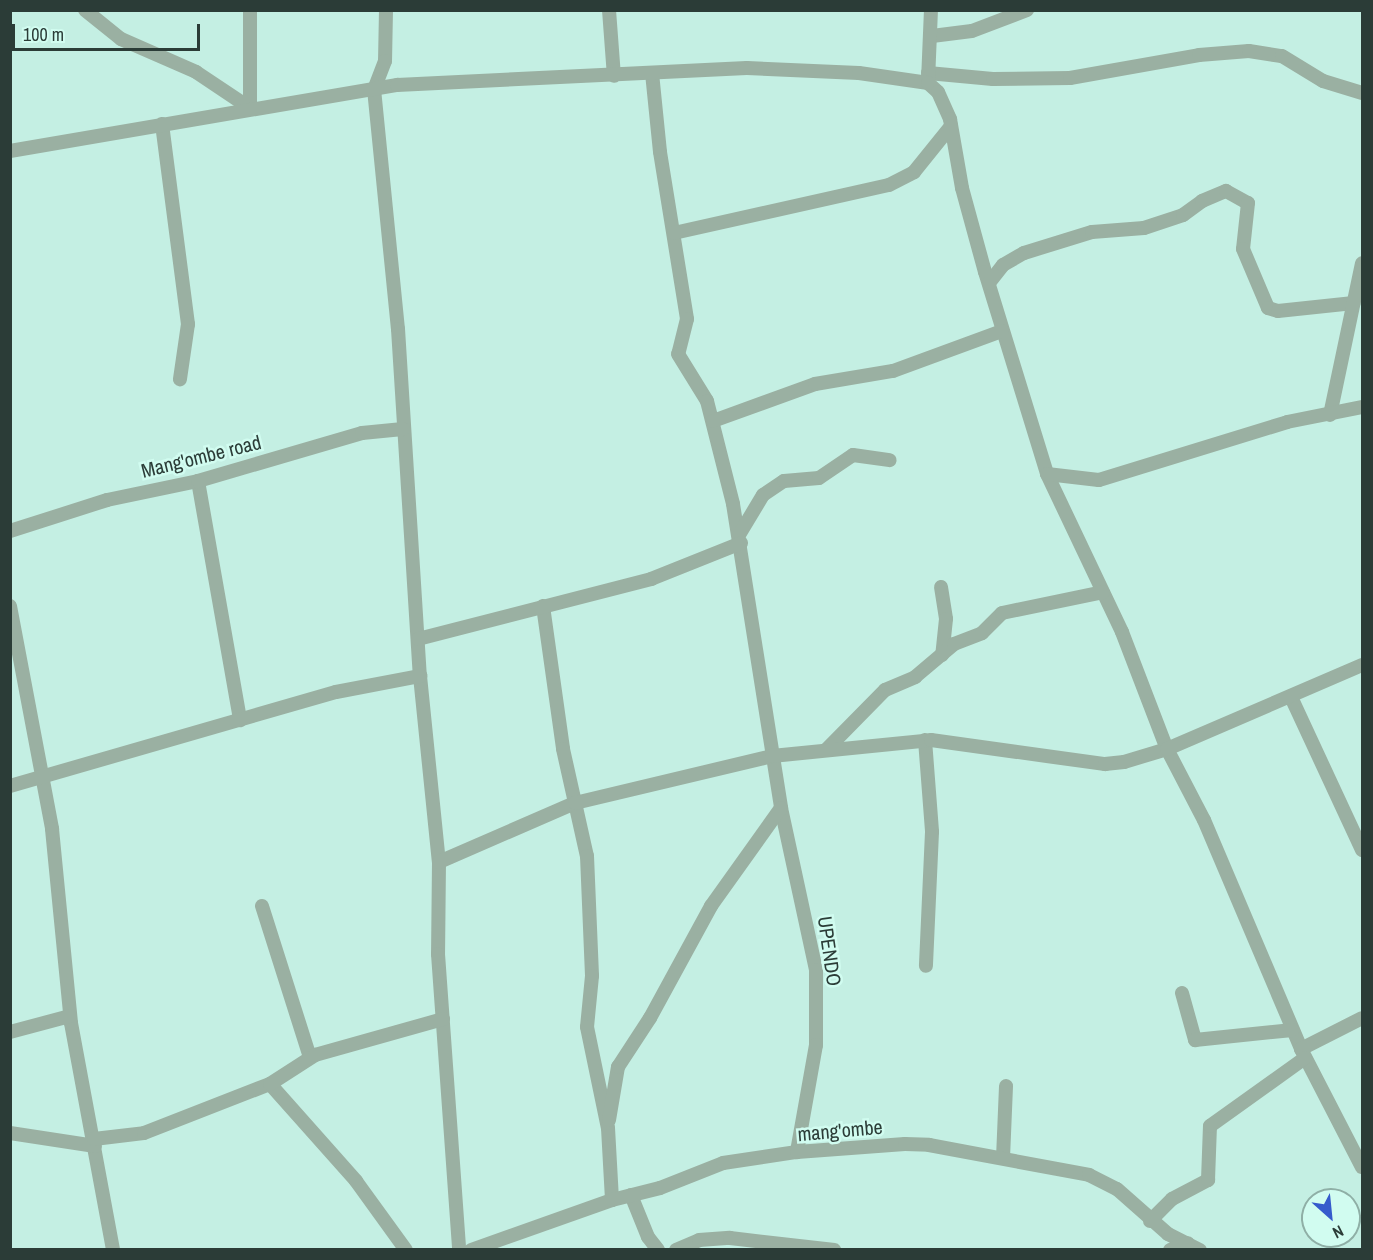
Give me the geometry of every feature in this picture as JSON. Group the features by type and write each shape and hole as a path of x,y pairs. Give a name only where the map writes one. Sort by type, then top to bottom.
{"street":[{"path":"85,10 121,39 196,72 250,108"},
{"path":"250,10 250,108"},
{"path":"387,10 386,61 374,89 398,329 420,676 439,862 443,1019 459,1250"},
{"path":"609,10 614,76"},
{"path":"931,10 932,36 928,78 945,105 962,188 988,283 1047,474 1103,592 1167,749 1204,820 1292,1030 1362,1167"},
{"path":"932,36 972,31 1027,10"},
{"path":"10,151 250,108 374,89 497,79 796,69 928,78 1070,78 1241,51 1281,56 1323,81 1362,93"},
{"name":"UPENDO","path":"652,73 687,319 678,354 703,394 713,421 740,539 781,808 816,970 816,1046 797,1152"},
{"path":"162,124 188,324 180,379"},
{"path":"674,233 754,218 897,182 914,172 951,126"},
{"path":"988,283 1003,265 1024,253 1092,232 1144,228 1182,215 1202,201 1226,191 1248,203 1243,249 1269,308 1278,311 1354,303"},
{"path":"1330,415 1362,263"},
{"path":"713,421 815,384 893,371 1002,331"},
{"path":"1047,474 1099,480 1287,422 1362,407"},
{"name":"Mang'ombe road","path":"10,531 107,500 198,481 362,433 403,429"},
{"path":"418,639 490,623 543,606 651,579 740,539 763,495 784,481 819,478 853,455 890,460"},
{"path":"198,481 240,720"},
{"path":"941,587 946,619 942,655"},
{"path":"826,750 885,690 911,679 954,644 985,631 1005,611 1103,592"},
{"path":"10,606 60,891 70,1016 113,1250"},
{"path":"543,606 575,803 585,845 590,898 592,976 588,1035 608,1128 612,1200"},
{"path":"439,862 575,803 772,756 925,740 962,742 1105,764 1124,762 1167,749 1362,665"},
{"path":"10,786 336,692 420,676"},
{"path":"1291,696 1362,850"},
{"path":"925,740 932,832 926,966"},
{"path":"608,1128 618,1067 650,1018 711,906 781,808"},
{"path":"262,906 309,1057"},
{"path":"1182,993 1195,1040 1292,1030"},
{"path":"10,1032 70,1016"},
{"path":"1150,1221 1172,1199 1208,1180 1210,1126 1303,1054 1362,1018"},
{"path":"10,1133 94,1142 144,1133 270,1084 309,1057 443,1019"},
{"path":"270,1084 356,1181 406,1250"},
{"path":"1003,1158 1006,1086"},
{"name":"mang'ombe","path":"471,1250 612,1200 660,1188 723,1163 797,1152 930,1145 1003,1158 1102,1180 1150,1221 1194,1246"},
{"path":"631,1194 648,1237 658,1250"},
{"path":"682,1248 730,1238 834,1250"},
{"path":"1170,1250 1194,1246"}]}
